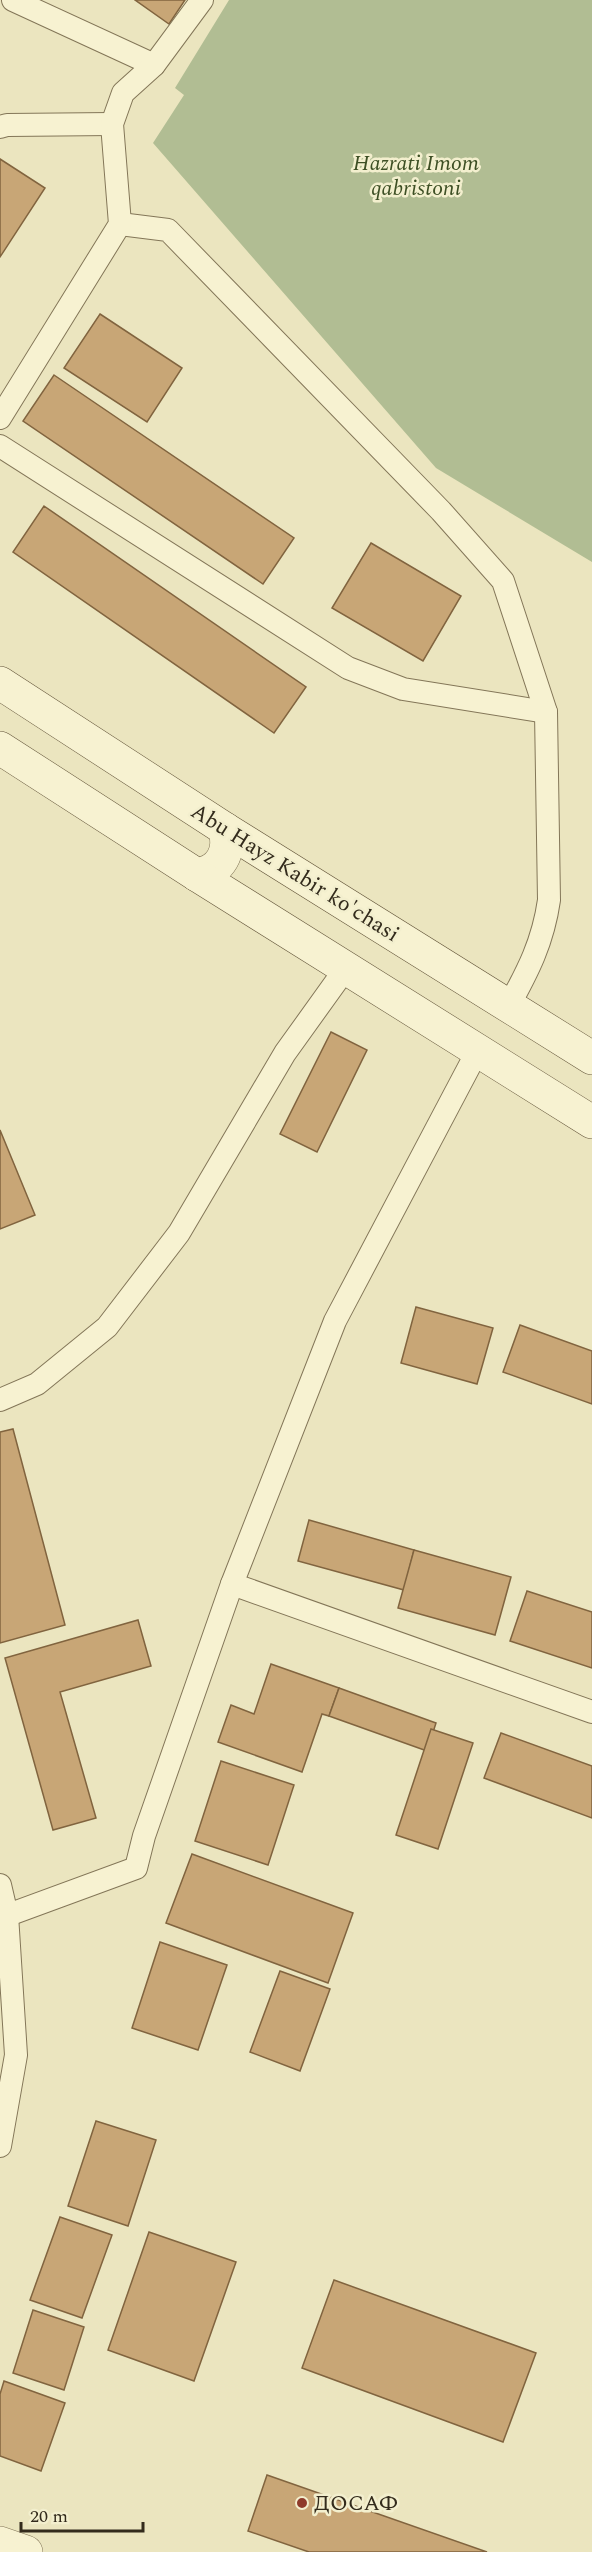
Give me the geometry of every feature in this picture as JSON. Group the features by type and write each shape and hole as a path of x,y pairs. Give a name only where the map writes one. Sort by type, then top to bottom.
{"main road":[{"name":"Abu Hayz Kabir ko'chasi","path":"0,683 225,829 592,1058"},
{"path":"0,748 197,875 592,1122"},
{"path":"197,875 212,871 223,859 227,843 225,829"},
{"path":"0,2543 26,2552"}],"lane":[{"path":"13,0 154,65"},
{"path":"0,418 120,224 112,124 123,93 154,65 202,0"},
{"path":"0,128 7,125 112,124"},
{"path":"120,224 168,230 441,511 503,581 546,712 549,900 545,928 538,948 508,1007"},
{"path":"0,446 348,668 404,689 546,712"},
{"path":"0,1400 37,1384 107,1327 179,1233 285,1053 346,968"},
{"path":"4,1916 136,1868 144,1836 232,1584 335,1321 478,1050"},
{"path":"232,1584 592,1712"},
{"path":"0,1885 16,2055 0,2146"}],"green space":[{"name":"Hazrati Imom qabristoni","path":"229,0 592,0 592,562 436,468 153,143 184,95 175,88"}],"building":[{"path":"135,0 185,0 169,24"},
{"path":"0,159 45,188 0,257"},
{"path":"100,314 182,368 147,422 64,368"},
{"path":"54,375 294,538 263,584 23,421"},
{"path":"44,506 306,687 274,733 13,552"},
{"path":"371,543 461,596 423,661 332,608"},
{"path":"331,1032 367,1050 317,1152 280,1134"},
{"path":"0,1130 35,1215 0,1229"},
{"path":"416,1307 493,1328 477,1384 401,1363"},
{"path":"520,1325 592,1351 592,1404 503,1372"},
{"path":"13,1429 65,1625 0,1643 0,1432"},
{"path":"309,1520 414,1550 404,1590 298,1561"},
{"path":"414,1550 511,1577 495,1635 398,1608"},
{"path":"527,1591 592,1612 592,1668 510,1641"},
{"path":"138,1620 151,1666 60,1692 96,1818 53,1830 5,1658"},
{"path":"271,1664 339,1688 329,1716 322,1714 302,1772 218,1742 231,1705 254,1714"},
{"path":"339,1688 436,1723 427,1751 329,1716"},
{"path":"431,1729 473,1743 438,1849 396,1835"},
{"path":"501,1733 592,1766 592,1818 484,1778"},
{"path":"221,1761 294,1785 268,1865 195,1841"},
{"path":"192,1854 353,1913 328,1983 166,1923"},
{"path":"160,1942 227,1965 198,2050 132,2028"},
{"path":"280,1971 330,1989 300,2071 250,2052"},
{"path":"96,2121 156,2140 128,2226 68,2206"},
{"path":"60,2217 112,2235 82,2318 30,2300"},
{"path":"149,2232 236,2262 194,2381 108,2350"},
{"path":"334,2280 536,2353 503,2442 302,2368"},
{"path":"33,2310 84,2327 64,2390 13,2373"},
{"path":"4,2381 65,2403 41,2471 0,2456 0,2394"},
{"name":"ДОСАФ","path":"267,2475 487,2552 309,2552 248,2531"}],"place":[{"name":"ДОСАФ","path":"302,2503"}]}
